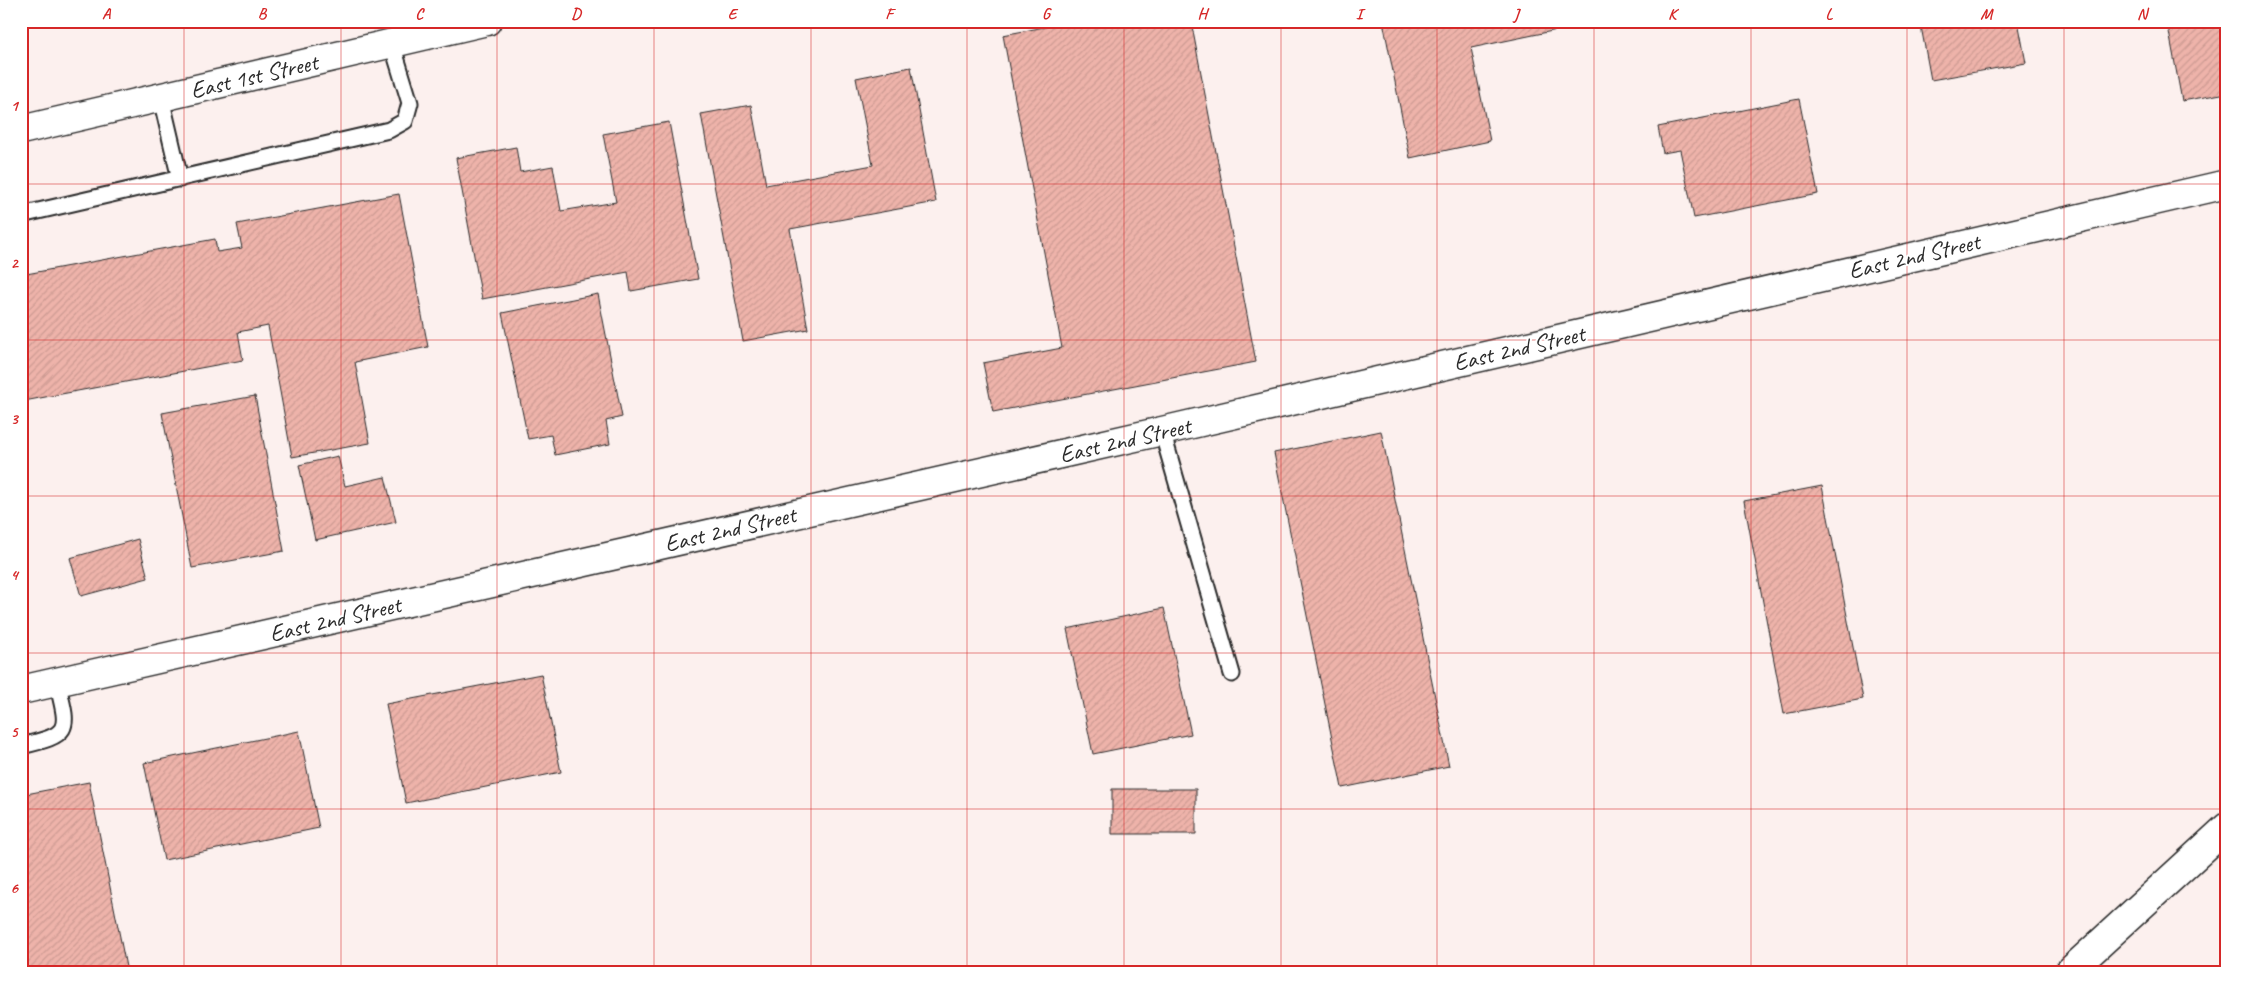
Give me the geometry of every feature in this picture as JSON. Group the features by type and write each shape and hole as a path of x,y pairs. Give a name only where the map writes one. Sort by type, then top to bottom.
{"street":[{"name":"East 1st Street","path":"21,130 487,21"},
{"name":"East 2nd Street","path":"21,690 1162,431 2227,184"},
{"path":"2069,972 2227,826"}],"lane":[{"path":"21,215 390,130 405,121 410,103 392,44"},
{"path":"161,98 180,179"},
{"path":"1162,431 1232,674"},
{"path":"21,746 51,739 62,732 65,720 57,682"}],"building":[{"path":"1076,21 1191,21 1256,362 993,412 983,363 1062,348 1003,35"},
{"path":"1383,21 1585,21 1586,24 1471,48 1490,141 1410,158"},
{"path":"1920,21 2018,21 2026,63 1931,80"},
{"path":"2167,21 2227,21 2227,93 2182,101"},
{"path":"911,67 936,202 790,229 808,329 743,341 701,114 751,105 766,185 873,165 856,78"},
{"path":"1799,99 1818,194 1694,218 1680,150 1663,153 1658,127"},
{"path":"669,122 698,279 631,291 628,272 482,299 456,158 516,147 520,172 553,166 561,211 616,202 603,134"},
{"path":"399,194 428,347 355,362 370,443 292,457 268,326 238,332 243,360 24,401 21,385 21,275 215,239 217,252 242,248 237,224"},
{"path":"598,294 622,417 606,421 610,444 555,455 551,435 528,439 502,313"},
{"path":"255,396 284,551 192,568 162,413"},
{"path":"1381,431 1449,766 1342,788 1274,453"},
{"path":"338,456 345,486 385,477 396,522 315,540 299,465"},
{"path":"1822,486 1863,699 1784,714 1744,501"},
{"path":"138,539 148,578 81,596 70,558"},
{"path":"1164,608 1191,734 1093,754 1067,629"},
{"path":"541,674 561,772 406,803 386,704"},
{"path":"299,731 319,828 164,860 144,763"},
{"path":"89,782 127,972 21,972 21,795"},
{"path":"1112,789 1196,789 1196,834 1112,834"}]}
